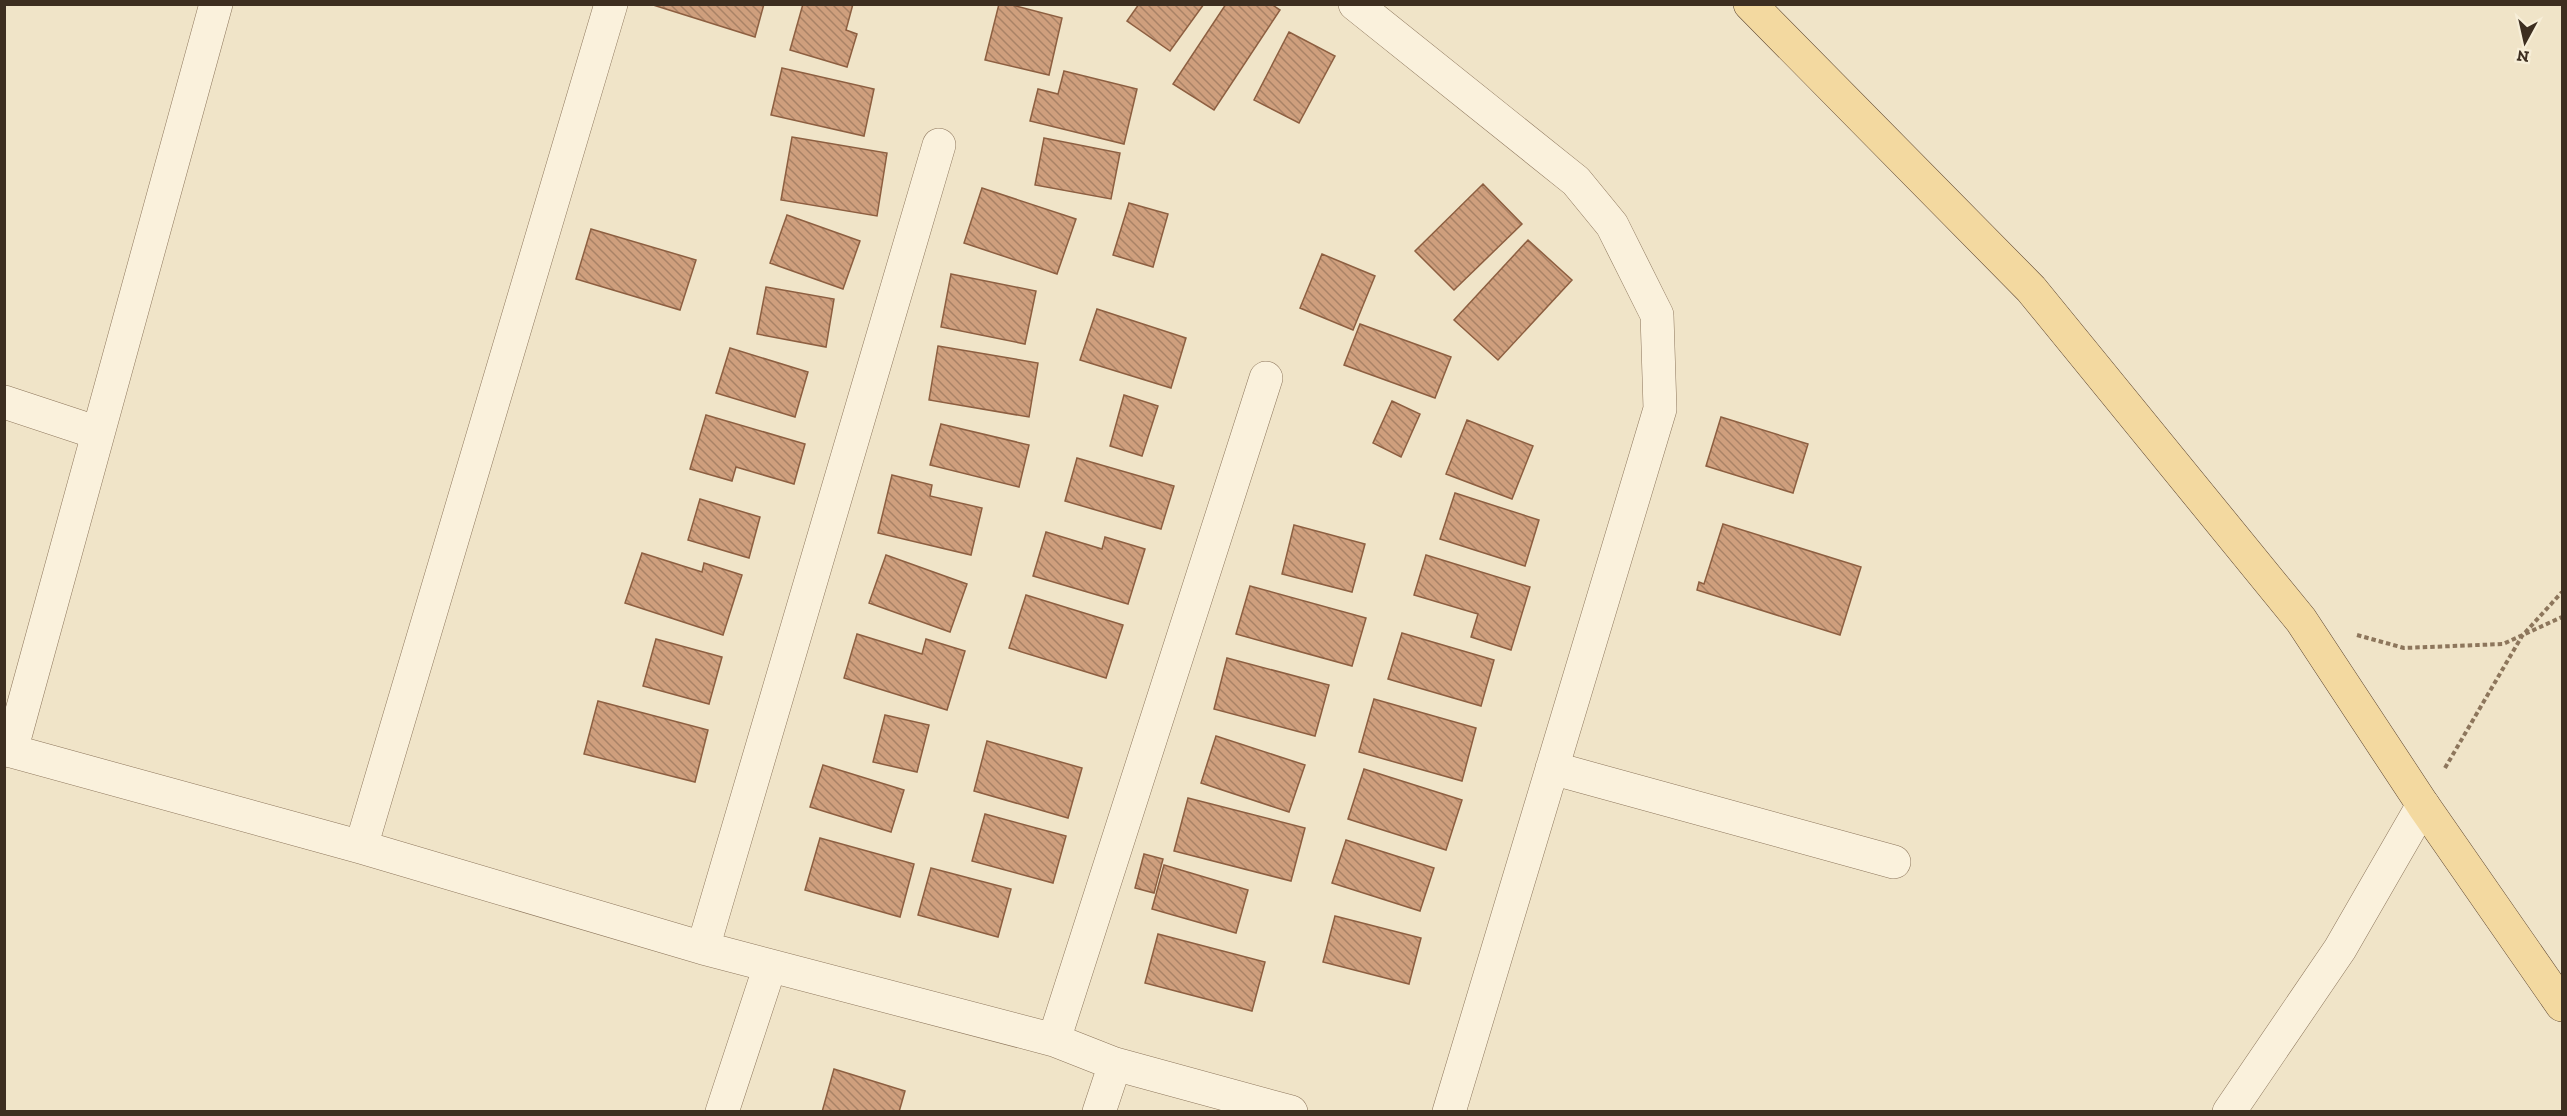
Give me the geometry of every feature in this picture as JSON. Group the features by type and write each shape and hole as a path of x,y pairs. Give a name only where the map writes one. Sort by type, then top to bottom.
{"main road":[{"path":"1750,4 2031,289 2301,620 2423,805 2562,1005"}],"street":[{"path":"216,4 8,750 361,847 703,948 1054,1040 1115,1064 1291,1112"},
{"path":"361,847 611,4"},
{"path":"1355,4 1576,181 1612,225 1657,315 1660,409 1449,1112"},
{"path":"703,948 939,145"},
{"path":"1054,1040 1266,378"},
{"path":"4,402 98,433"},
{"path":"1552,768 1894,862"},
{"path":"2229,1112 2340,949 2423,805"},
{"path":"722,1112 770,966"},
{"path":"1099,1112 1115,1064"}],"path":[{"path":"2423,805 2522,636 2562,592"},
{"path":"2301,620 2404,648 2503,644 2562,617"}],"building":[{"path":"650,4 764,4 755,37"},
{"path":"803,4 853,4 846,30 857,34 847,67 790,50"},
{"path":"999,4 1008,4 1062,18 1049,75 985,60"},
{"path":"1139,4 1204,4 1170,51 1127,21"},
{"path":"1226,4 1271,4 1280,10 1214,110 1173,84"},
{"path":"1289,32 1335,56 1299,123 1254,100"},
{"path":"782,68 874,89 864,136 771,115"},
{"path":"1064,71 1137,89 1124,144 1030,121 1038,89 1058,94"},
{"path":"792,137 887,153 877,216 781,200"},
{"path":"1044,138 1120,153 1111,199 1035,185"},
{"path":"1483,184 1522,224 1454,290 1415,251"},
{"path":"982,188 1076,219 1057,274 964,243"},
{"path":"1129,203 1168,214 1153,267 1113,255"},
{"path":"787,215 860,241 843,289 770,263"},
{"path":"591,229 696,260 680,310 576,279"},
{"path":"1528,240 1572,280 1498,360 1454,320"},
{"path":"1322,254 1375,276 1353,330 1300,308"},
{"path":"951,274 1036,291 1025,344 941,327"},
{"path":"766,287 834,299 826,347 757,334"},
{"path":"1097,309 1186,338 1171,388 1080,360"},
{"path":"1360,324 1451,357 1435,398 1344,365"},
{"path":"938,346 1038,363 1029,417 929,400"},
{"path":"730,348 808,372 795,417 716,393"},
{"path":"1124,395 1158,406 1142,456 1110,446"},
{"path":"1392,401 1420,414 1401,457 1373,443"},
{"path":"706,415 805,444 794,484 736,467 732,481 690,469"},
{"path":"1721,417 1808,444 1793,493 1706,466"},
{"path":"1467,420 1533,446 1512,499 1446,474"},
{"path":"941,424 1029,445 1019,487 930,465"},
{"path":"1077,458 1174,486 1161,529 1065,501"},
{"path":"892,475 932,485 930,496 982,508 971,555 878,533"},
{"path":"1455,493 1539,520 1525,566 1440,539"},
{"path":"700,499 760,517 749,558 688,540"},
{"path":"1723,524 1861,567 1840,635 1697,590 1699,582 1704,584"},
{"path":"1294,525 1365,544 1352,592 1282,574"},
{"path":"1046,532 1102,549 1105,537 1145,549 1128,604 1033,576"},
{"path":"642,553 702,572 704,563 742,575 723,635 625,603"},
{"path":"886,555 967,584 950,632 869,603"},
{"path":"1426,555 1530,587 1511,650 1471,637 1478,614 1414,595"},
{"path":"1250,586 1366,618 1352,666 1236,634"},
{"path":"1026,595 1123,625 1106,678 1009,648"},
{"path":"1402,633 1494,660 1481,706 1388,679"},
{"path":"857,634 922,654 926,639 965,651 947,710 844,678"},
{"path":"656,639 722,657 709,704 643,686"},
{"path":"1227,658 1329,685 1315,736 1214,709"},
{"path":"1374,699 1476,728 1462,781 1359,752"},
{"path":"598,701 708,730 695,782 584,754"},
{"path":"885,715 929,725 917,772 873,762"},
{"path":"1216,736 1305,765 1289,812 1201,783"},
{"path":"987,741 1082,768 1068,818 974,791"},
{"path":"823,765 904,790 891,832 810,807"},
{"path":"1364,769 1462,800 1446,850 1348,819"},
{"path":"1188,798 1305,828 1291,881 1174,851"},
{"path":"985,814 1066,836 1053,883 972,861"},
{"path":"820,838 914,864 900,917 805,890"},
{"path":"1346,840 1434,868 1420,911 1332,883"},
{"path":"1144,854 1163,859 1154,893 1135,888"},
{"path":"1164,865 1248,890 1236,933 1152,909"},
{"path":"931,868 1011,889 998,937 918,915"},
{"path":"1335,916 1421,938 1409,984 1323,962"},
{"path":"1158,934 1265,962 1252,1011 1145,983"},
{"path":"834,1069 905,1091 899,1112 822,1112"}]}
